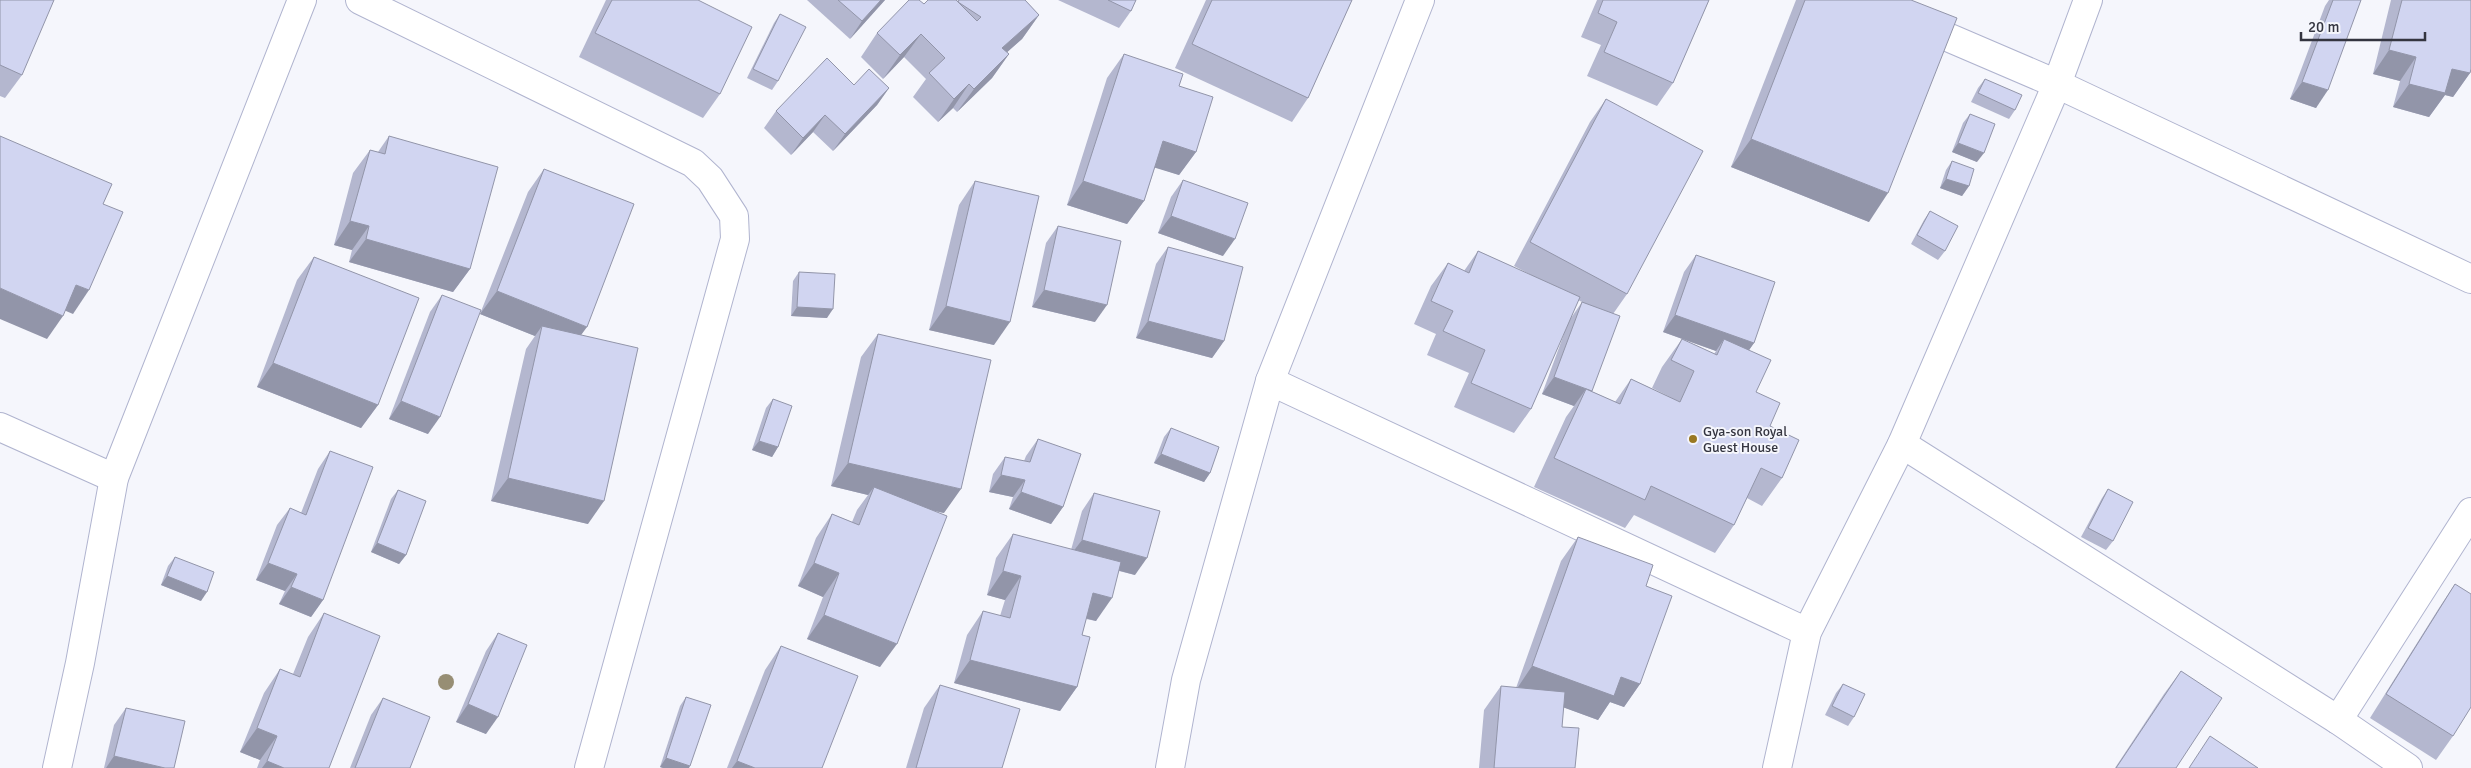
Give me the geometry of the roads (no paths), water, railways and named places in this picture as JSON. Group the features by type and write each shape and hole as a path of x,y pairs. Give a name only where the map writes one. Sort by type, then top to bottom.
{"street":[{"path":"57,768 80,664 114,478 302,0"},
{"path":"360,0 692,163 710,179 734,216 736,239 589,768"},
{"path":"1170,768 1186,680 1270,380 1420,0"},
{"path":"1861,0 2057,84 2471,279"},
{"path":"1777,768 1806,632 1902,444 2057,84 2088,0"},
{"path":"1270,380 1806,632"},
{"path":"0,426 114,478"},
{"path":"1902,444 2338,720 2408,768"},
{"path":"2338,720 2471,512"}],"place":[{"name":"Gya-son Royal Guest House","path":"1693,439"}]}
